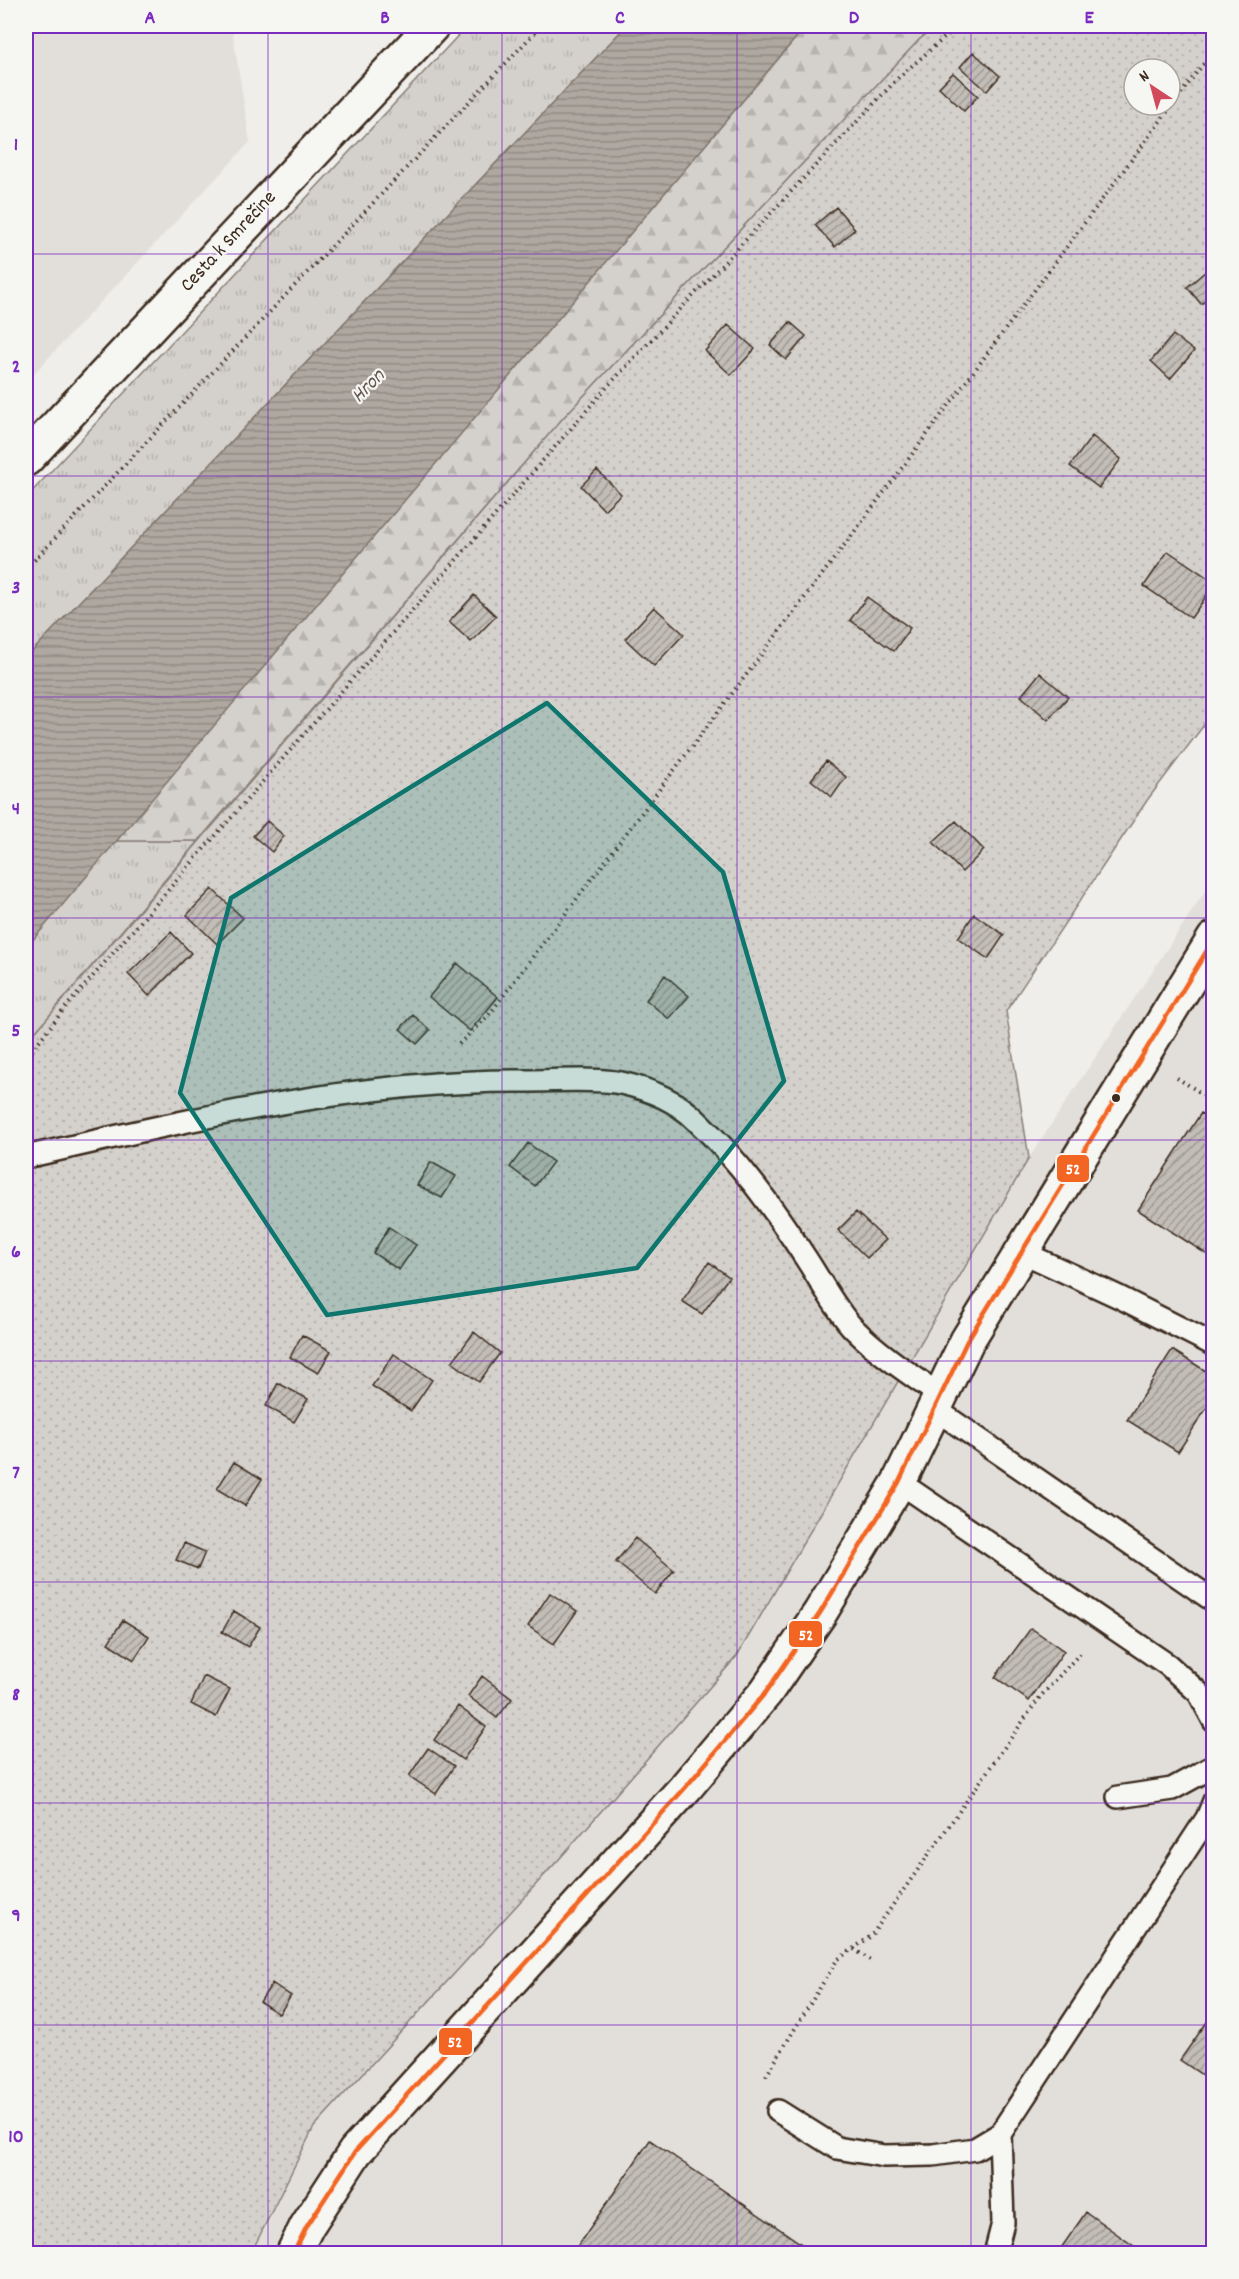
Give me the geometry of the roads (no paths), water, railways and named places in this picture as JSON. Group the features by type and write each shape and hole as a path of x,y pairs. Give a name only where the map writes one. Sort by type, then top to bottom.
{"street":[{"name":"Cesta k Smrečine","path":"26,459 432,26"},
{"path":"293,2253 307,2226 355,2152 685,1788 766,1692 820,1613 899,1482 967,1341 1214,939"}],"lane":[{"path":"26,1157 166,1125 279,1104 385,1088 478,1080 618,1082 664,1096 694,1118 742,1168 783,1223 852,1326 886,1358 938,1403 1214,1601"},
{"path":"1022,1252 1119,1297 1214,1346"},
{"path":"899,1482 1168,1665 1199,1694 1214,1720"},
{"path":"1118,1797 1172,1789 1214,1766"},
{"path":"778,2111 837,2148 884,2156 933,2155 975,2149 1000,2134 1207,1818 1214,1801"},
{"path":"995,2253 1003,2223 1000,2134"}],"water":[{"name":"Hron","path":"626,26 806,26 26,948 26,658"}]}
